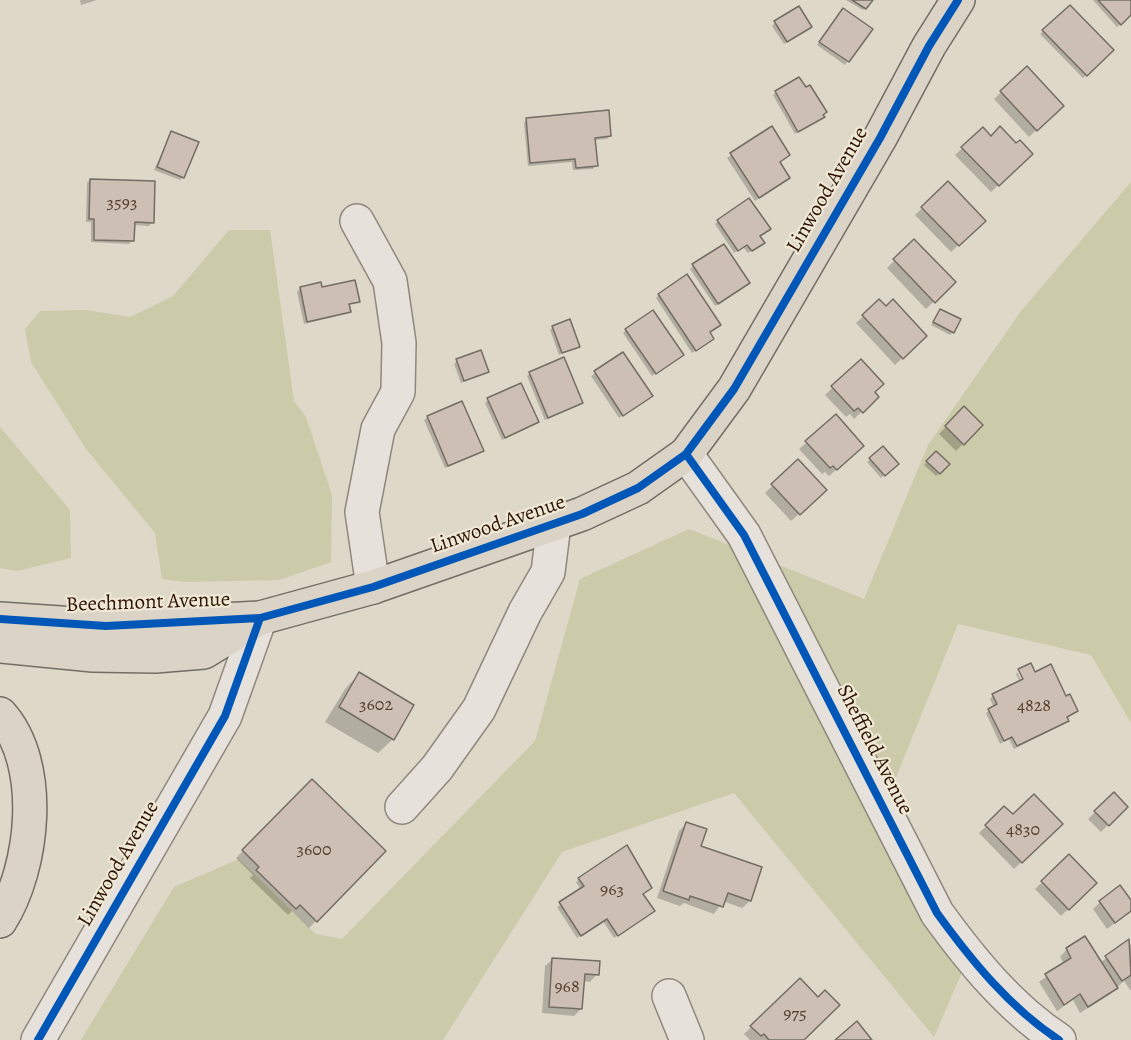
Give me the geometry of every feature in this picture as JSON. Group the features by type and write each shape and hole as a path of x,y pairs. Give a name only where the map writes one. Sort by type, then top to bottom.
{"main road":[{"name":"Linwood Avenue","path":"260,618 373,587 554,524 639,489 686,454 734,389 880,138 929,46 958,0"},
{"name":"Beechmont Avenue","path":"0,619 106,626 198,619 260,618"},
{"name":"Beechmont Avenue","path":"0,646 93,655 154,656 204,652 260,618"},
{"path":"0,714 8,722 22,758 29,796 29,834 22,873 8,909 0,921"}],"street":[{"path":"357,220 390,281 399,343 398,392 378,429 362,512 373,587"},
{"name":"Sheffield Avenue","path":"686,454 744,535 937,913 977,964 1034,1024 1059,1040"},
{"path":"402,807 437,768 479,709 525,612 548,572 554,524"},
{"name":"Linwood Avenue","path":"38,1040 225,716 260,618"},
{"path":"669,996 687,1040"}],"green space":[{"path":"1131,182 1131,723 1091,655 958,624 884,807 969,956 934,1037 734,793 562,852 443,1040 81,1040 174,887 239,859 316,934 342,939 535,741 580,579 689,529 864,599 928,445 1021,311"},
{"path":"229,230 270,230 294,401 306,417 332,495 331,562 279,580 185,582 162,579 155,533 86,449 31,362 25,329 40,311 86,310 130,317 173,296"},
{"path":"0,427 70,510 71,558 17,571 0,568"}],"building":[{"path":"852,0 873,0 866,9"},
{"path":"1098,0 1131,0 1131,15 1121,25"},
{"path":"1070,5 1114,50 1087,76 1042,30"},
{"path":"799,6 812,27 787,42 774,21"},
{"path":"843,8 873,29 849,62 819,42"},
{"path":"1027,66 1064,106 1037,131 1000,91"},
{"path":"799,77 806,87 810,85 827,112 823,115 825,117 798,132 775,91"},
{"path":"609,110 611,136 595,138 598,166 576,168 575,159 530,163 526,118"},
{"path":"772,126 790,155 780,162 790,178 759,198 730,153"},
{"path":"1000,126 1016,143 1020,140 1033,154 999,186 961,147 983,127 991,136"},
{"path":"171,131 199,142 184,178 157,167"},
{"path":"90,179 155,181 154,223 135,222 134,241 94,240 94,219 89,219"},
{"path":"948,181 986,221 959,246 921,207"},
{"path":"749,198 771,229 760,236 765,243 752,251 747,245 738,251 717,220"},
{"path":"914,239 956,282 935,303 893,259"},
{"path":"724,244 750,283 718,304 692,264"},
{"path":"687,274 721,325 710,332 714,339 696,351 658,294"},
{"path":"355,280 360,302 349,304 351,312 307,322 300,287 321,282 322,287"},
{"path":"879,299 886,306 893,299 927,336 903,359 862,315"},
{"path":"940,309 961,319 954,333 933,322"},
{"path":"653,310 684,355 656,374 625,329"},
{"path":"570,319 580,347 562,353 552,326"},
{"path":"481,350 489,372 464,381 456,359"},
{"path":"623,352 653,396 623,416 594,371"},
{"path":"564,357 583,403 548,418 529,372"},
{"path":"861,359 884,384 875,392 879,397 863,413 858,408 854,411 831,386"},
{"path":"521,383 539,422 505,438 487,398"},
{"path":"462,401 484,451 448,466 427,416"},
{"path":"964,406 983,425 964,445 945,426"},
{"path":"836,414 864,446 837,470 833,466 830,468 805,441"},
{"path":"883,446 899,464 885,476 869,458"},
{"path":"936,451 950,464 940,474 926,461"},
{"path":"798,459 827,490 800,515 771,484"},
{"path":"1031,663 1035,672 1051,664 1066,696 1070,694 1078,711 1067,717 1069,721 1017,746 1012,737 1004,741 988,709 997,704 992,694 1023,679 1018,669"},
{"path":"359,672 414,705 394,740 339,707"},
{"path":"312,779 386,851 317,922 300,905 296,909 256,870 259,867 242,850"},
{"path":"1114,792 1128,807 1109,826 1094,811"},
{"path":"1034,794 1063,824 1022,863 985,825 1004,806 1013,814"},
{"path":"686,822 707,829 701,846 762,867 751,901 728,893 723,907 690,896 689,900 663,891"},
{"path":"627,845 652,888 643,894 655,911 618,936 607,919 581,936 559,902 584,886 578,878"},
{"path":"1069,854 1097,883 1069,910 1041,881"},
{"path":"1120,885 1131,900 1131,911 1115,923 1099,901"},
{"path":"1085,936 1118,988 1088,1007 1080,994 1064,1005 1045,974 1071,958 1066,948"},
{"path":"1129,939 1131,975 1122,981 1105,956"},
{"path":"552,958 600,961 599,975 585,974 582,1009 549,1007"},
{"path":"800,978 818,997 825,990 840,1005 804,1040 769,1040 764,1034 761,1036 750,1026"},
{"path":"857,1021 872,1040 835,1040"}],"cycle path":[{"path":"0,619 106,626 260,618 373,587 582,514 638,488 686,454 734,389 880,138 929,46 958,0"},
{"path":"686,454 744,535 937,913 992,982 1024,1013 1059,1040"},
{"path":"38,1040 225,716 260,618"}]}
